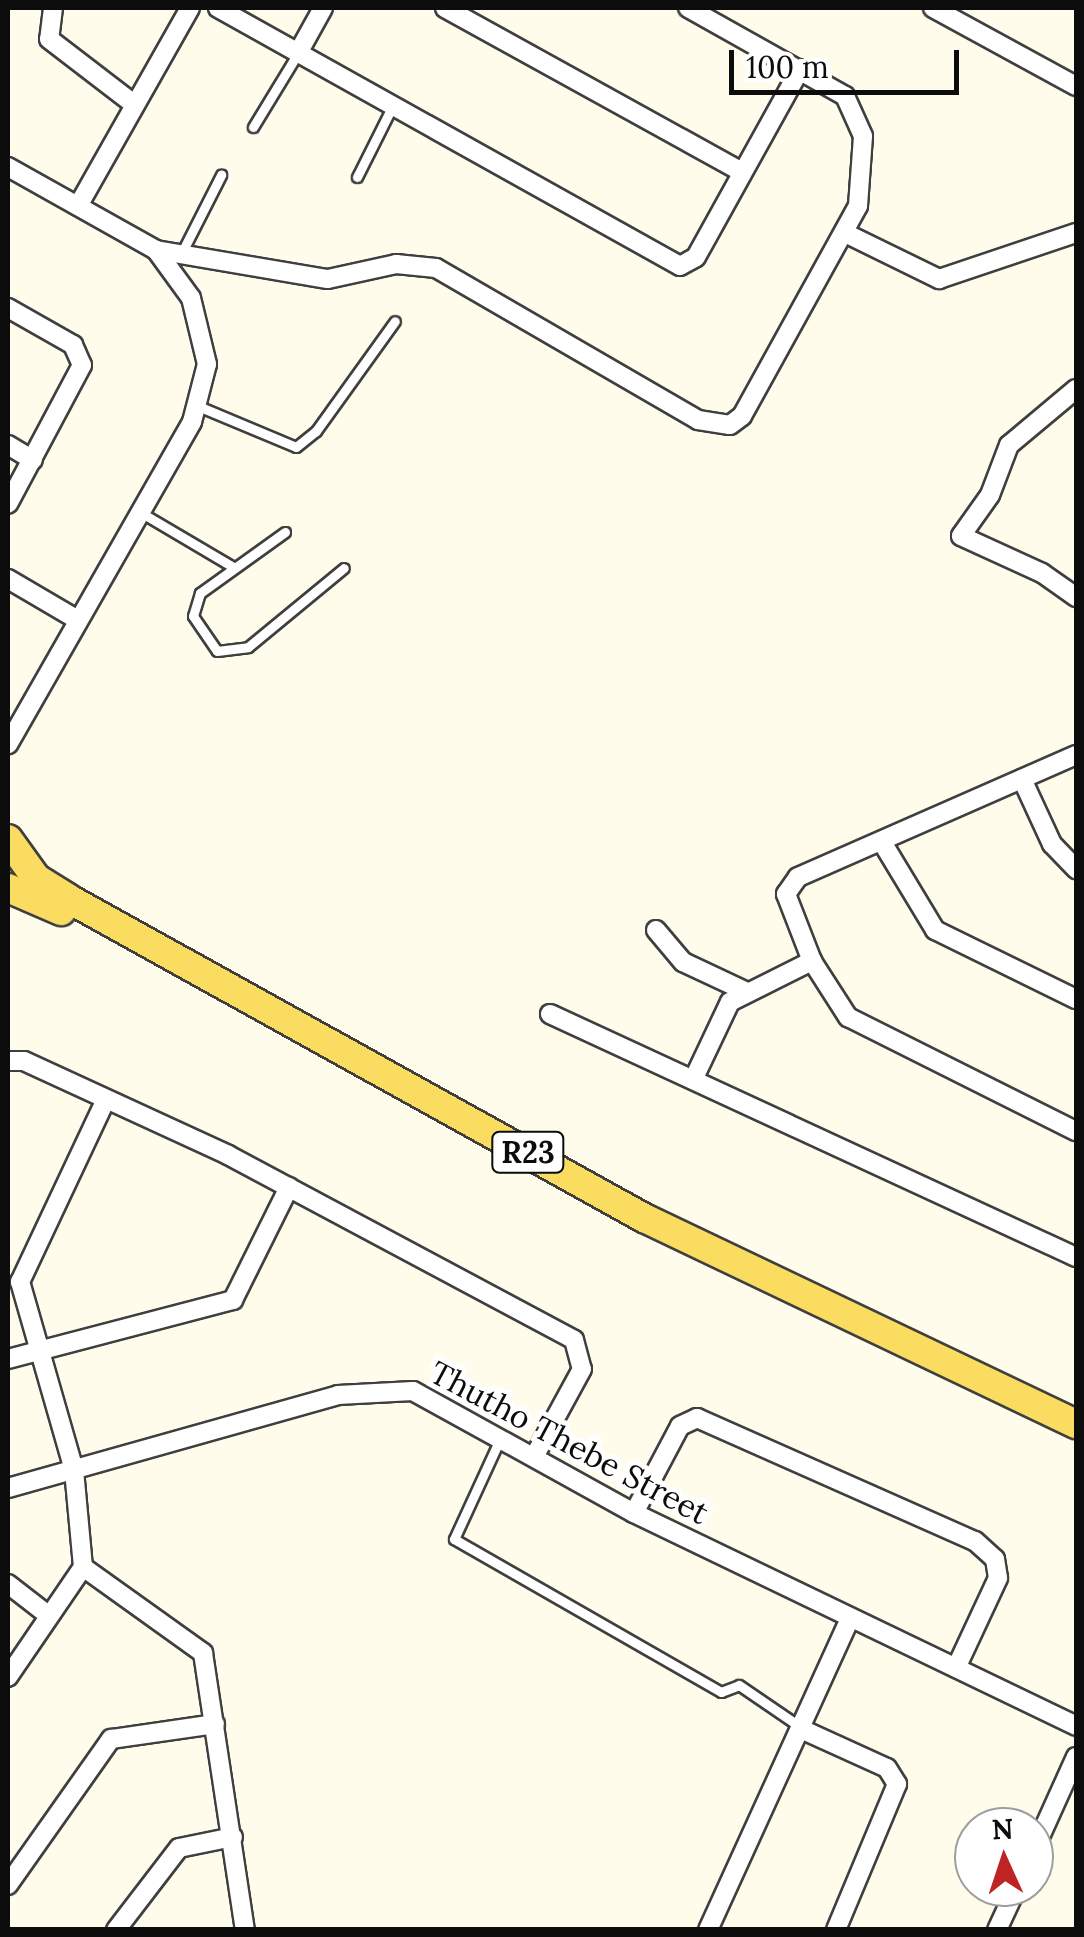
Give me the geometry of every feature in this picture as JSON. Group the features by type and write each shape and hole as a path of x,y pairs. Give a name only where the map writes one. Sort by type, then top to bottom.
{"main road":[{"name":"R23","path":"8,838 36,878 69,899 644,1218 1076,1424"},
{"name":"R23","path":"8,888 142,954 667,1246 827,1328 1076,1442"}],"street":[{"path":"53,8 49,39 135,105"},
{"path":"78,206 190,8"},
{"path":"218,8 670,264 696,257 800,69"},
{"path":"298,53 324,8"},
{"path":"445,8 742,172"},
{"path":"8,167 156,250 328,280 416,262 436,268 716,426 742,416 845,233 864,181 864,136 845,96 688,8"},
{"path":"933,8 1076,86"},
{"path":"845,233 939,279 1076,233"},
{"path":"8,744 198,406 208,364 202,331 183,284 156,250"},
{"path":"8,308 73,345 82,365 8,504"},
{"path":"1076,389 1009,445 990,495 961,536 1042,573 1076,597"},
{"path":"8,445 33,460"},
{"path":"8,579 78,620"},
{"path":"1076,754 790,884 787,905 832,998 867,1030 1076,1131"},
{"path":"1022,779 1052,844 1076,868"},
{"path":"882,842 936,930 1076,999"},
{"path":"656,930 682,962 745,990"},
{"path":"694,1078 721,1017 745,990 812,961"},
{"path":"550,1014 1076,1258"},
{"path":"8,1061 24,1061 289,1187 574,1340 582,1369 534,1456"},
{"path":"8,1677 83,1567 74,1470 22,1298 24,1265 106,1101"},
{"path":"8,1359 40,1354 233,1300 289,1187"},
{"name":"Thutho Thebe Street","path":"8,1488 374,1390 414,1391 634,1513 1076,1726"},
{"path":"634,1513 680,1426 697,1418 975,1541 995,1559 998,1578 956,1668"},
{"path":"83,1567 203,1653 245,1930"},
{"path":"8,1584 48,1615"},
{"path":"708,1930 850,1618"},
{"path":"8,1886 111,1739 215,1724"},
{"path":"800,1728 886,1768 897,1784 836,1930"},
{"path":"1054,1807 1076,1758"},
{"path":"116,1930 179,1848 233,1837"},
{"path":"998,1930 1008,1907"}],"lane":[{"path":"253,127 298,53"},
{"path":"357,177 392,107"},
{"path":"181,254 221,174"},
{"path":"198,406 296,447 316,432 396,321"},
{"path":"140,512 233,567"},
{"path":"285,532 200,593 193,616 208,644 233,653 344,568"},
{"path":"501,1439 454,1539 721,1692 739,1685 800,1728"}]}
